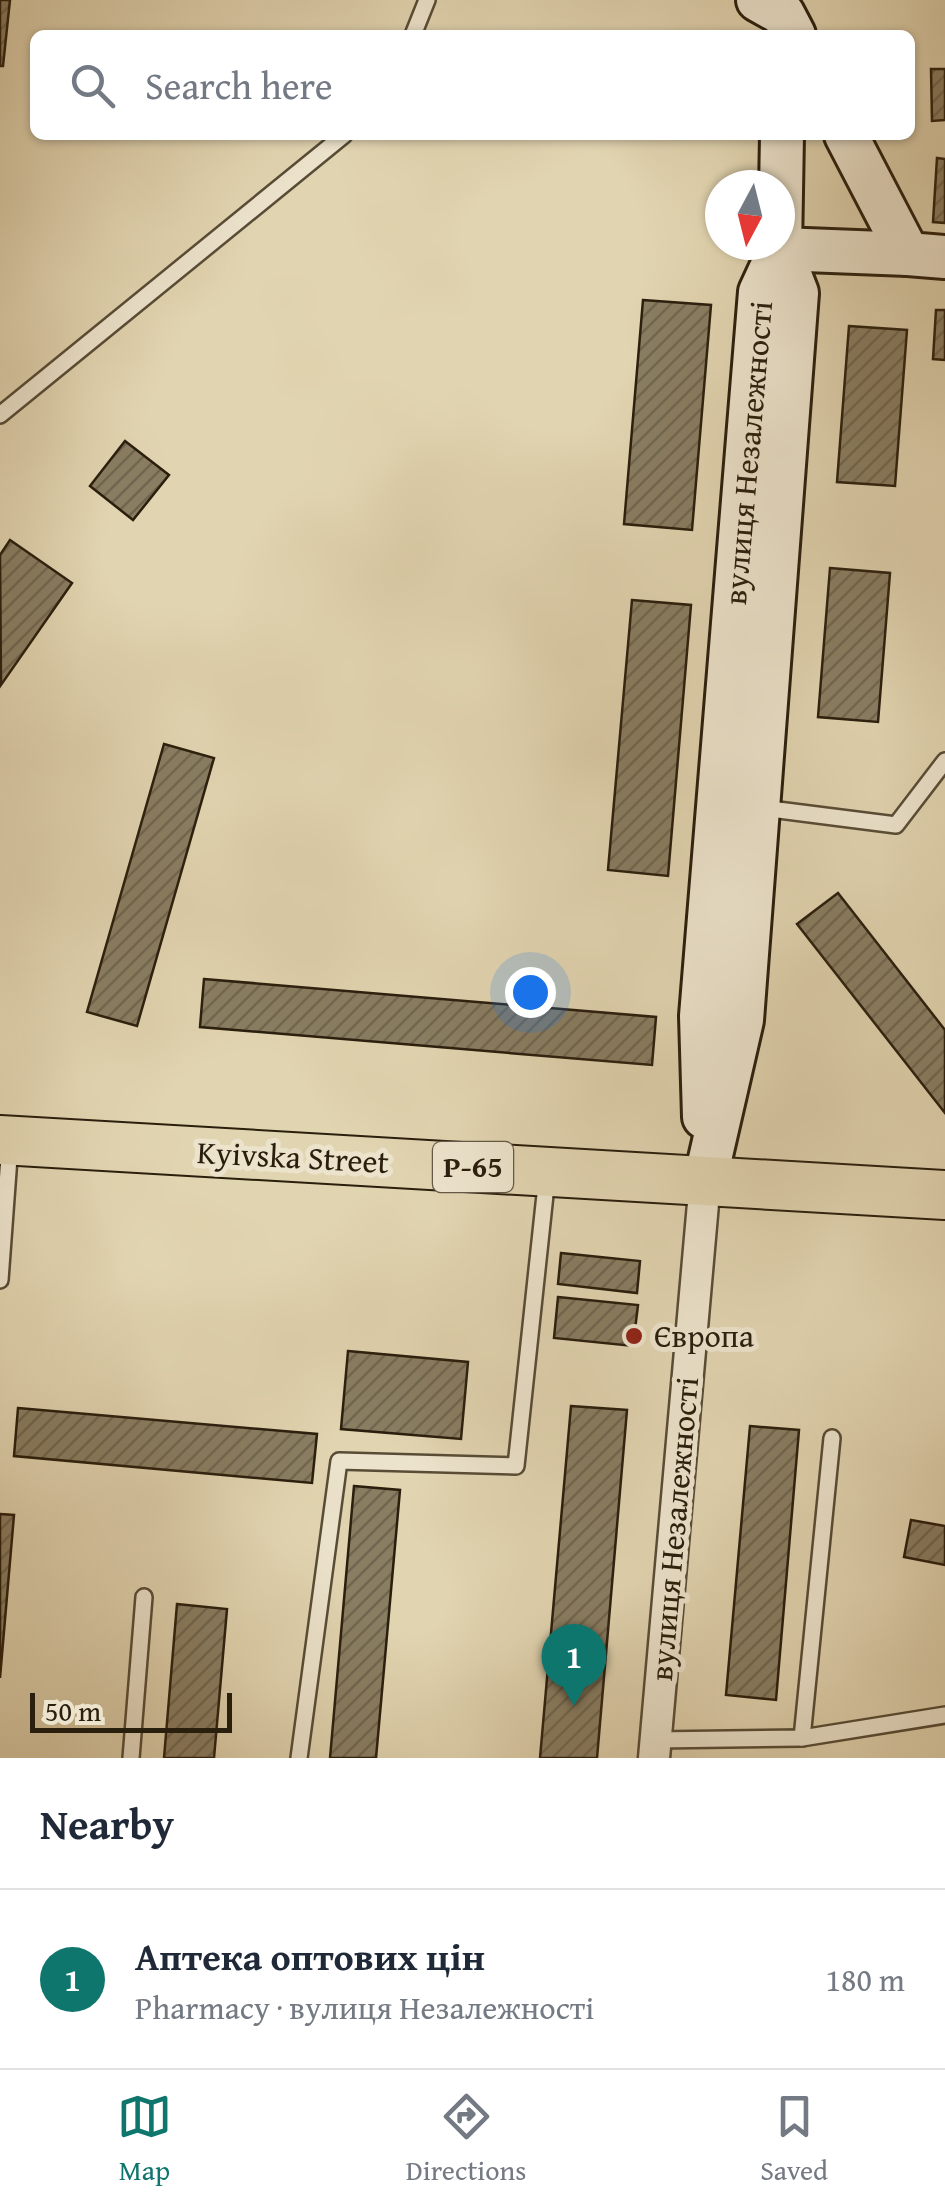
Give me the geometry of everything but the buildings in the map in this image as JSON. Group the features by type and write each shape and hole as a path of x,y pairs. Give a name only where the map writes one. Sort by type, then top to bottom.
{"main road":[{"name":"Kyivska Street","path":"5,1140 945,1195"}],"street":[{"path":"781,170 782,140"},
{"path":"849,140 927,256"},
{"path":"795,250 927,256"},
{"name":"вулиця Незалежності","path":"654,1749 706,1181 701,1016 760,292 775,260"},
{"name":"вулиця Незалежності","path":"706,1181 742,1020 797,293 784,260"}],"lane":[{"path":"415,30 427,0"},
{"path":"0,415 338,140"},
{"path":"758,808 896,824 945,760"},
{"path":"0,1280 5,1140"},
{"path":"299,1758 339,1461 516,1466 548,1172"},
{"path":"802,1738 832,1438"},
{"path":"131,1758 144,1598"},
{"path":"654,1749 802,1738 945,1715"}],"place":[{"name":"Європа","path":"634,1336"},
{"name":"Аптека оптових цін","path":"574,1706"}]}
